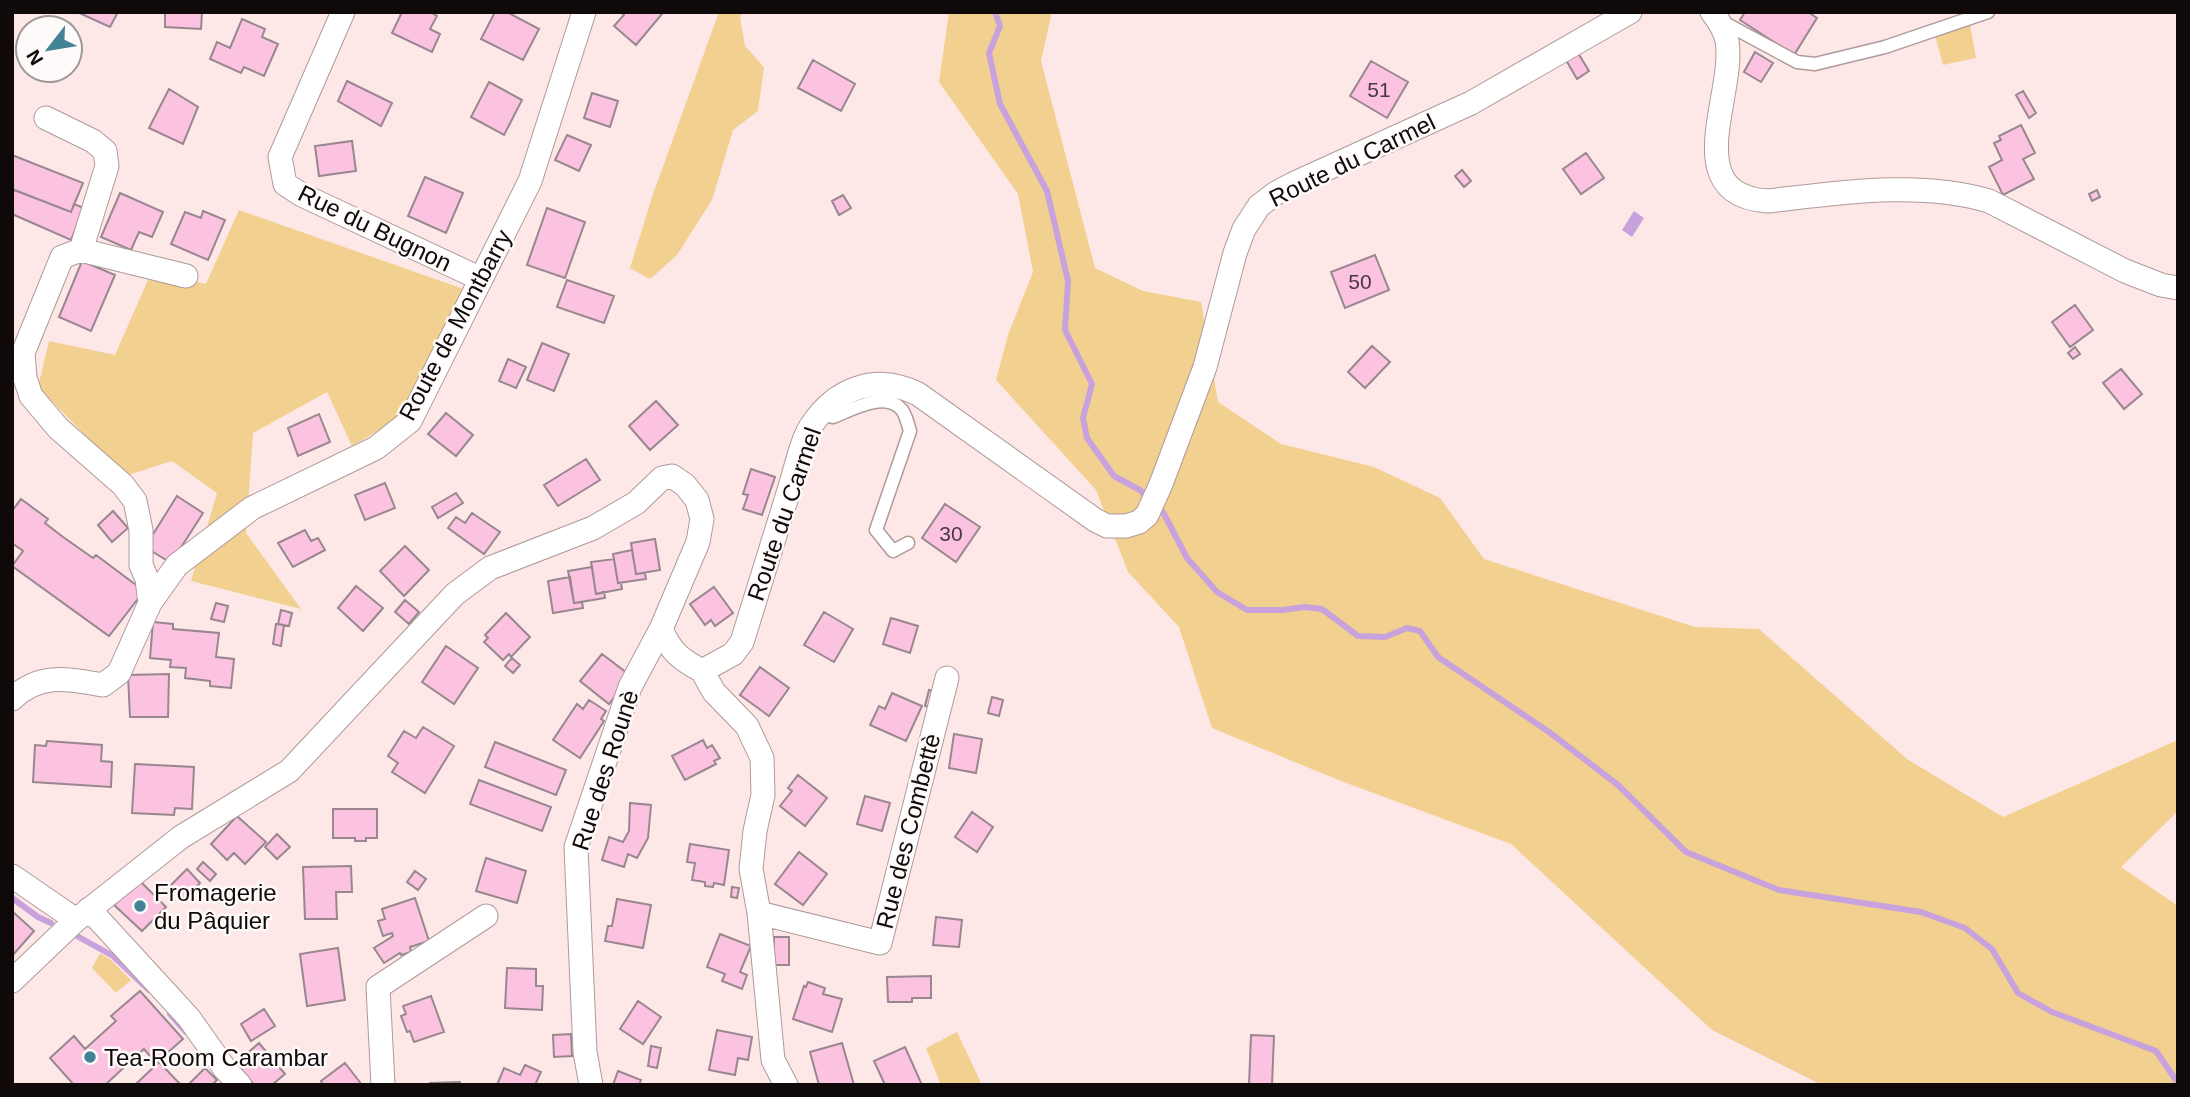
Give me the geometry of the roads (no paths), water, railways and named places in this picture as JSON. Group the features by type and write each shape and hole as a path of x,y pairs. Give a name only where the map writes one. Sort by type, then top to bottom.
{"street":[{"name":"Route de Montbarry","path":"12,699 37,681 66,679 103,685 119,673 150,603 177,565 252,508 376,448 410,421 530,181 584,12"},
{"name":"Route du Carmel","path":"702,671 733,654 741,642 809,427 835,398 851,390 877,384 903,386 1095,520 1107,526 1126,526 1139,522 1147,514 1161,484 1205,367 1235,253 1244,229 1259,206 1293,184 1471,103 1630,12"},
{"name":"Rue du Bugnon","path":"341,13 280,158 285,184 302,195 481,279"},
{"path":"1715,16 1727,42 1716,143 1717,160 1720,173 1734,192 1754,200 1769,201 1869,191 1969,195 1989,201 2125,271 2161,285 2178,288"},
{"path":"46,118 93,141 105,151 107,166 81,250"},
{"path":"150,603 147,579 141,565 141,530 135,500 123,485 58,428 31,396 18,358 62,257 81,250 186,276"},
{"path":"12,981 83,914 181,837 289,771 455,594 490,568 593,528 636,503 662,478 672,476 685,485 698,500 702,519 698,542 661,629 670,648 685,662 702,671 714,692 747,726 762,758 763,795 755,831 751,869 759,913 773,1060 786,1085"},
{"name":"Rue des Rounè","path":"591,1085 585,1052 576,847 630,687 661,629"},
{"name":"Rue des Combettè","path":"759,913 880,943 947,678"},
{"path":"12,876 83,914 189,1018 219,1061 240,1085"},
{"path":"383,1085 378,987 486,916"}],"lane":[{"path":"1715,16 1797,62 1815,64 1885,47 1988,12"},
{"path":"820,412 833,417 868,403 888,402 902,410 910,431 876,530 893,551 908,543"}],"waterway":[{"path":"995,12 1000,26 989,53 1000,104 1047,191 1068,281 1065,330 1092,384 1083,418 1087,438 1114,476 1140,490 1148,498"},
{"path":"1155,505 1163,512 1187,558 1217,592 1247,610 1305,607 1322,609 1358,636 1385,637 1407,628 1420,631 1438,657 1549,732 1618,785 1686,852 1779,890 1921,912 1965,928 1992,949 2018,993 2052,1012 2156,1051 2178,1083"},
{"path":"12,898 51,923"},
{"path":"77,936 113,956 149,990"},
{"path":"170,1014 186,1032"}],"place":[{"name":"Fromagerie du Pâquier","path":"140,906"},
{"name":"Tea-Room Carambar","path":"90,1057"}]}
